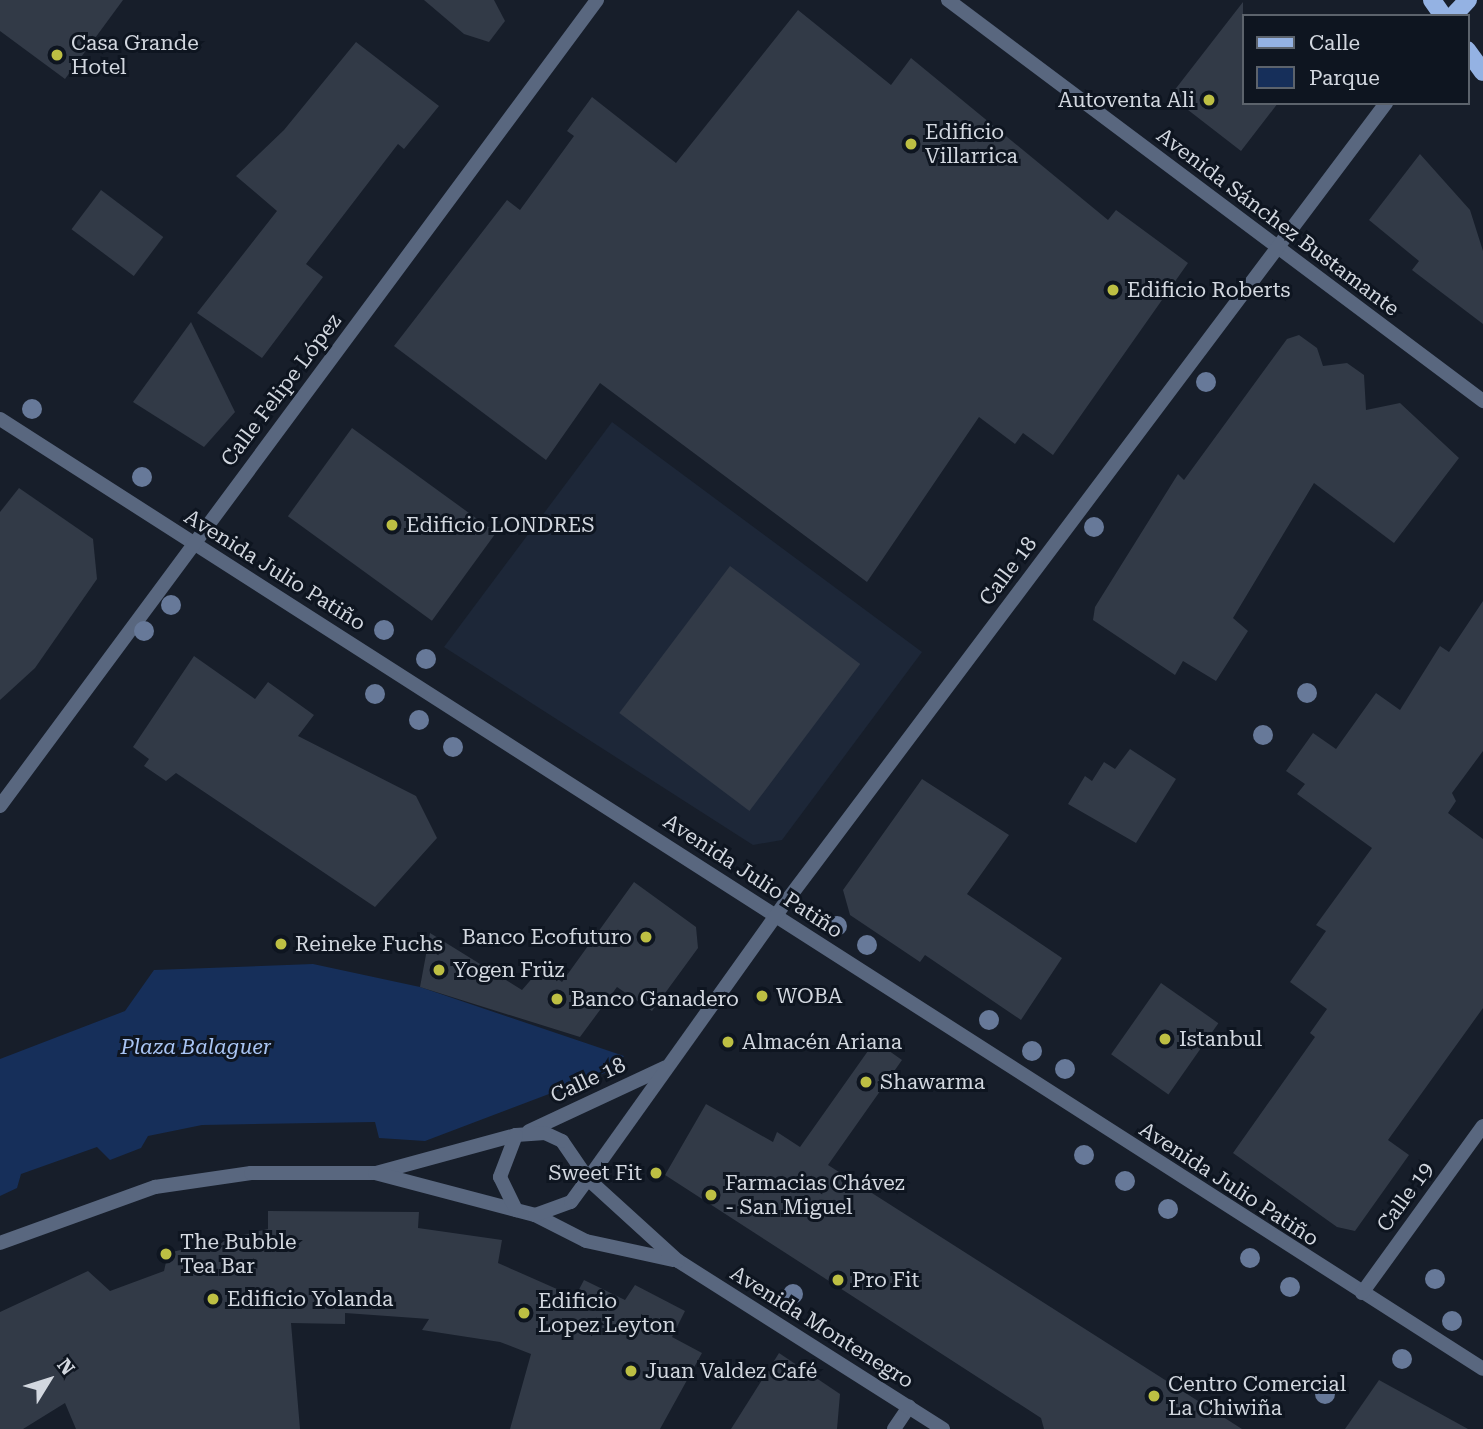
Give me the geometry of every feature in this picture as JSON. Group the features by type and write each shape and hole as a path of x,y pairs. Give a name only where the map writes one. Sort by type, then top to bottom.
{"main road":[{"path":"1455,14 1468,0"},
{"path":"1469,53 1483,72"}],"street":[{"name":"Calle Felipe López","path":"0,806 597,0"},
{"name":"Avenida Sánchez Bustamante","path":"948,0 1483,401"},
{"name":"Calle 18","path":"589,1179 775,916 1385,105"},
{"name":"Avenida Julio Patiño","path":"0,419 1483,1369"},
{"name":"Calle 18","path":"522,1133 667,1066"},
{"name":"Calle 19","path":"1362,1293 1483,1126"},
{"path":"516,1210 500,1177 522,1133"},
{"path":"0,1243 155,1187 251,1173 375,1173 535,1215 571,1202 589,1179 562,1141 522,1133 375,1173"},
{"name":"Avenida Montenegro","path":"589,1179 678,1261 943,1429"},
{"name":"Avenida Montenegro","path":"535,1215 586,1241 678,1261"},
{"path":"894,1429 909,1407"}],"shaded area":[{"path":"612,422 922,652 782,840 753,845 444,647"}],"green space":[{"name":"Plaza Balaguer","path":"313,964 420,987 624,1056 615,1069 425,1141 379,1138 375,1122 202,1125 148,1136 141,1148 110,1160 97,1147 21,1174 17,1188 0,1196 0,1059 125,1011 154,970"}],"building":[{"name":"Casa Grande Hotel","path":"0,0 123,0 65,79 0,31"},
{"path":"424,0 494,0 505,21 489,42 464,34"},
{"name":"Autoventa Ali","path":"1243,2 1242,105 1276,105 1241,151 1170,96"},
{"path":"798,10 891,85 911,58 1108,220 1116,210 1188,263 1053,455 1023,433 1015,444 979,417 867,582 600,383 546,460 394,346 507,200 520,210 574,136 567,131 592,97 676,163"},
{"path":"356,42 439,106 404,149 398,144 306,264 323,277 262,358 197,313 277,211 236,176 284,130"},
{"path":"1420,154 1470,210 1483,251 1483,324 1412,270 1419,261 1369,220"},
{"path":"101,190 163,237 134,276 72,229"},
{"path":"191,322 235,412 204,447 133,402"},
{"path":"1299,335 1317,348 1323,366 1347,363 1364,375 1366,410 1400,403 1459,458 1394,543 1314,483 1233,618 1248,631 1216,681 1183,661 1175,675 1093,620 1095,607 1178,474 1184,480 1287,339"},
{"name":"Edificio LONDRES","path":"352,428 496,533 432,621 288,516"},
{"path":"19,488 93,539 97,579 35,668 0,700 0,512"},
{"path":"730,566 860,664 749,811 619,713"},
{"path":"1483,601 1483,751 1452,793 1456,801 1448,813 1483,839 1483,1008 1388,1140 1409,1155 1355,1231 1337,1227 1233,1153 1315,1037 1310,1033 1327,1009 1290,982 1326,931 1316,925 1372,848 1297,794 1305,784 1286,771 1313,733 1336,749 1376,693 1400,710 1440,646 1449,652"},
{"path":"194,656 255,699 268,682 314,715 298,736 416,796 437,838 375,907 176,773 166,781 144,766 149,759 133,747"},
{"path":"1130,749 1176,779 1136,843 1068,804 1085,776 1092,781 1104,762 1115,769"},
{"path":"922,779 1009,835 967,894 1062,958 1021,1020 925,955 920,962 850,915 843,890"},
{"path":"634,882 696,927 698,948 652,1011 617,987 580,1037 420,987 430,933 522,990 542,967 562,982"},
{"name":"Istanbul","path":"1161,983 1218,1023 1168,1094 1111,1054"},
{"path":"875,1041 902,1060 828,1165 1242,1429 1044,1429 1041,1418 665,1175 706,1104 773,1142 777,1132 800,1147"},
{"path":"268,1211 419,1212 418,1228 502,1240 498,1263 575,1297 584,1280 625,1300 635,1285 685,1311 672,1337 702,1353 660,1429 510,1429 531,1354 500,1342 422,1330 429,1319 345,1313 345,1324 291,1323 300,1429 76,1429 65,1403 23,1429 0,1429 0,1312 88,1271 110,1291 164,1271 168,1253 268,1229"},
{"path":"779,1353 840,1394 837,1429 731,1429"},
{"path":"1379,1380 1468,1429 1345,1429"}],"place":[{"name":"Casa Grande Hotel","path":"57,55"},
{"name":"Autoventa Ali","path":"1209,100"},
{"name":"Edificio Villarrica","path":"911,144"},
{"name":"Edificio Roberts","path":"1113,290"},
{"name":"Edificio LONDRES","path":"392,525"},
{"name":"Banco Ecofuturo","path":"646,937"},
{"name":"Reineke Fuchs","path":"281,944"},
{"name":"Yogen Früz","path":"439,970"},
{"name":"WOBA","path":"762,996"},
{"name":"Banco Ganadero","path":"557,999"},
{"name":"Istanbul","path":"1165,1039"},
{"name":"Almacén Ariana","path":"728,1042"},
{"name":"Shawarma","path":"866,1082"},
{"name":"Sweet Fit","path":"656,1173"},
{"name":"Farmacias Chávez - San Miguel","path":"711,1195"},
{"name":"The Bubble Tea Bar","path":"166,1254"},
{"name":"Pro Fit","path":"838,1280"},
{"name":"Edificio Yolanda","path":"213,1299"},
{"name":"Edificio Lopez Leyton","path":"524,1313"},
{"name":"Juan Valdez Café","path":"631,1371"},
{"name":"Centro Comercial La Chiwiña","path":"1154,1396"}]}
